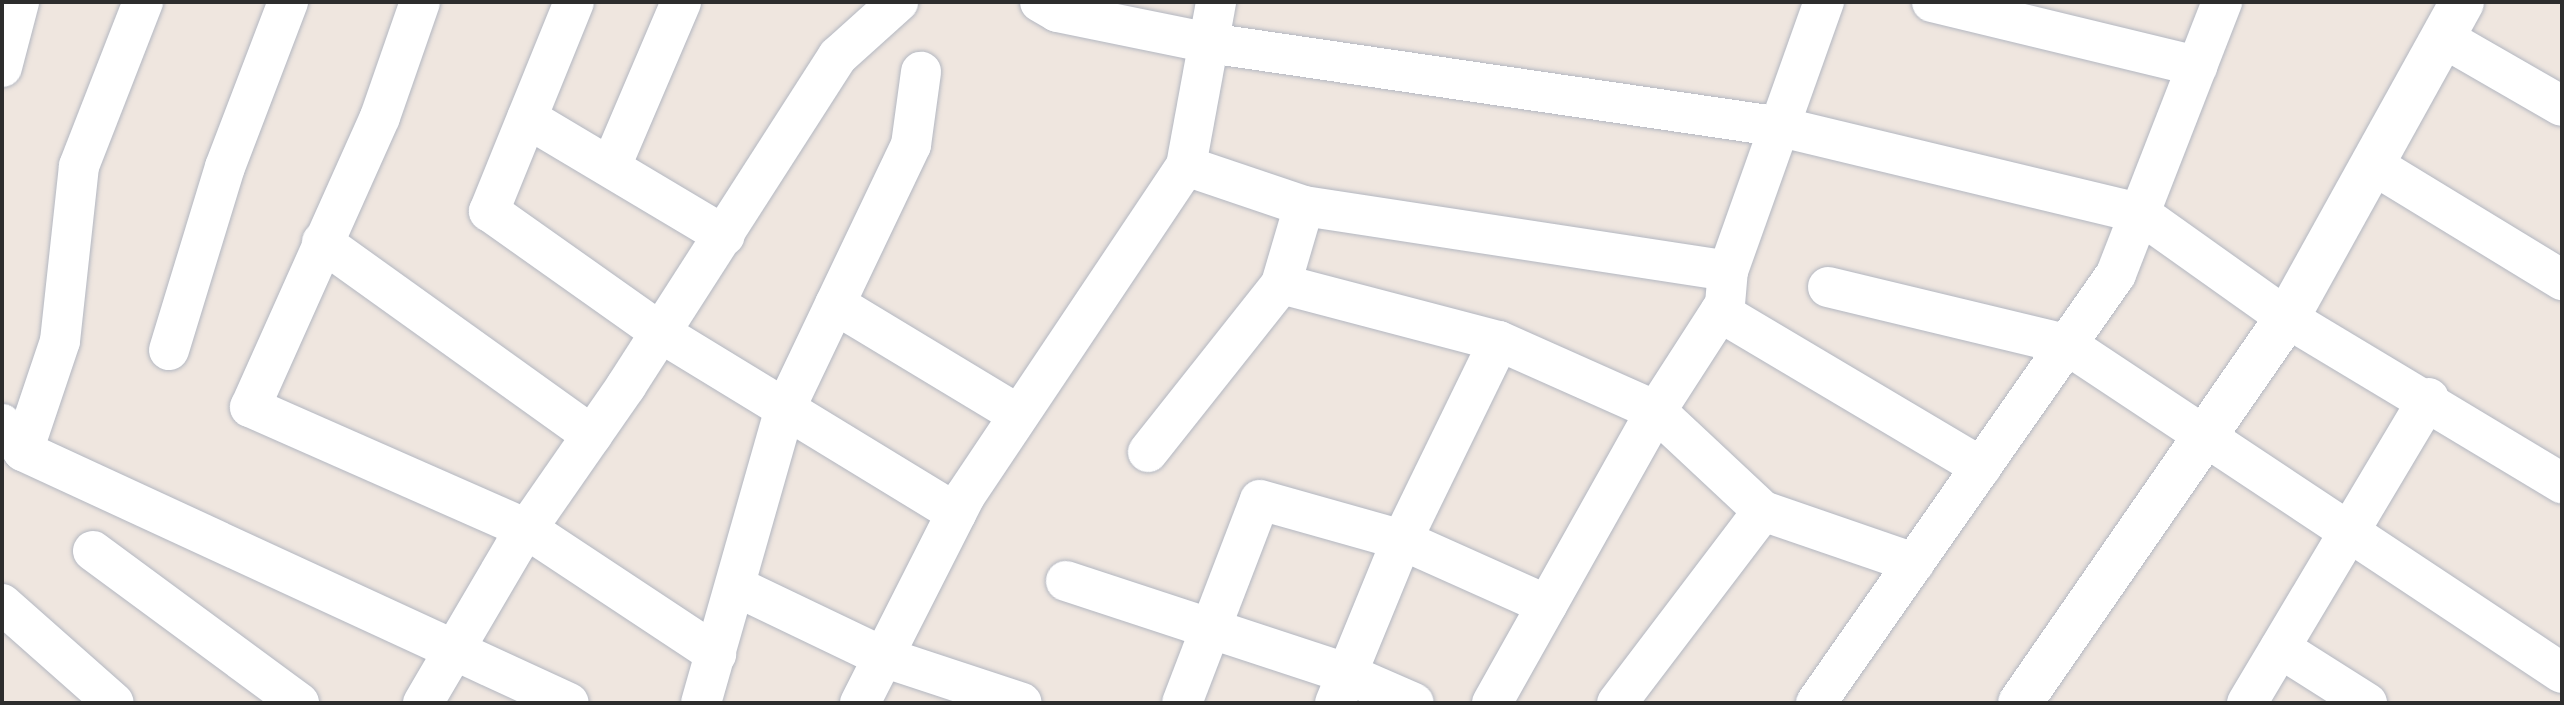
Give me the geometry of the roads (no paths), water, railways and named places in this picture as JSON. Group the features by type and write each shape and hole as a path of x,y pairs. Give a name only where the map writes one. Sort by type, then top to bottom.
{"street":[{"path":"143,2 79,166 60,341 12,437 569,703"},
{"path":"169,350 225,167 288,2"},
{"path":"420,2 380,117 250,407 527,529 716,654"},
{"path":"574,2 489,211 661,333 956,513"},
{"path":"612,164 681,2"},
{"path":"423,703 527,529 725,236 838,56 898,2"},
{"path":"1040,2 1057,12 1209,43 1781,127 2139,213 2287,318 2429,398 2562,483"},
{"path":"860,703 956,513 1017,414 1186,166 1216,2"},
{"path":"1492,703 1656,411 1720,312 1728,271 1824,2"},
{"path":"1932,2 2197,66"},
{"path":"1816,703 2116,274 2222,2"},
{"path":"2020,703 2208,440 2287,318 2452,20 2562,106"},
{"path":"701,703 785,409 911,145 921,72"},
{"path":"527,118 612,164 725,236"},
{"path":"2372,164 2562,280"},
{"path":"1186,166 1304,206 1728,271"},
{"path":"1148,452 1281,284 1304,206"},
{"path":"322,242 592,435"},
{"path":"1281,284 1499,341 1656,411 1763,511 1914,563"},
{"path":"1828,287 2066,344 2562,673"},
{"path":"835,304 1017,414"},
{"path":"1720,312 1981,467"},
{"path":"1339,688 1402,540 1499,341"},
{"path":"2247,703 2429,398"},
{"path":"1182,703 1260,500 1402,540 1547,605"},
{"path":"1617,703 1763,511"},
{"path":"93,551 299,703"},
{"path":"1066,581 1210,629 1339,688 1414,703"},
{"path":"735,586 883,657 1022,703"},
{"path":"2,604 114,703"},
{"path":"2280,648 2367,703"}]}
